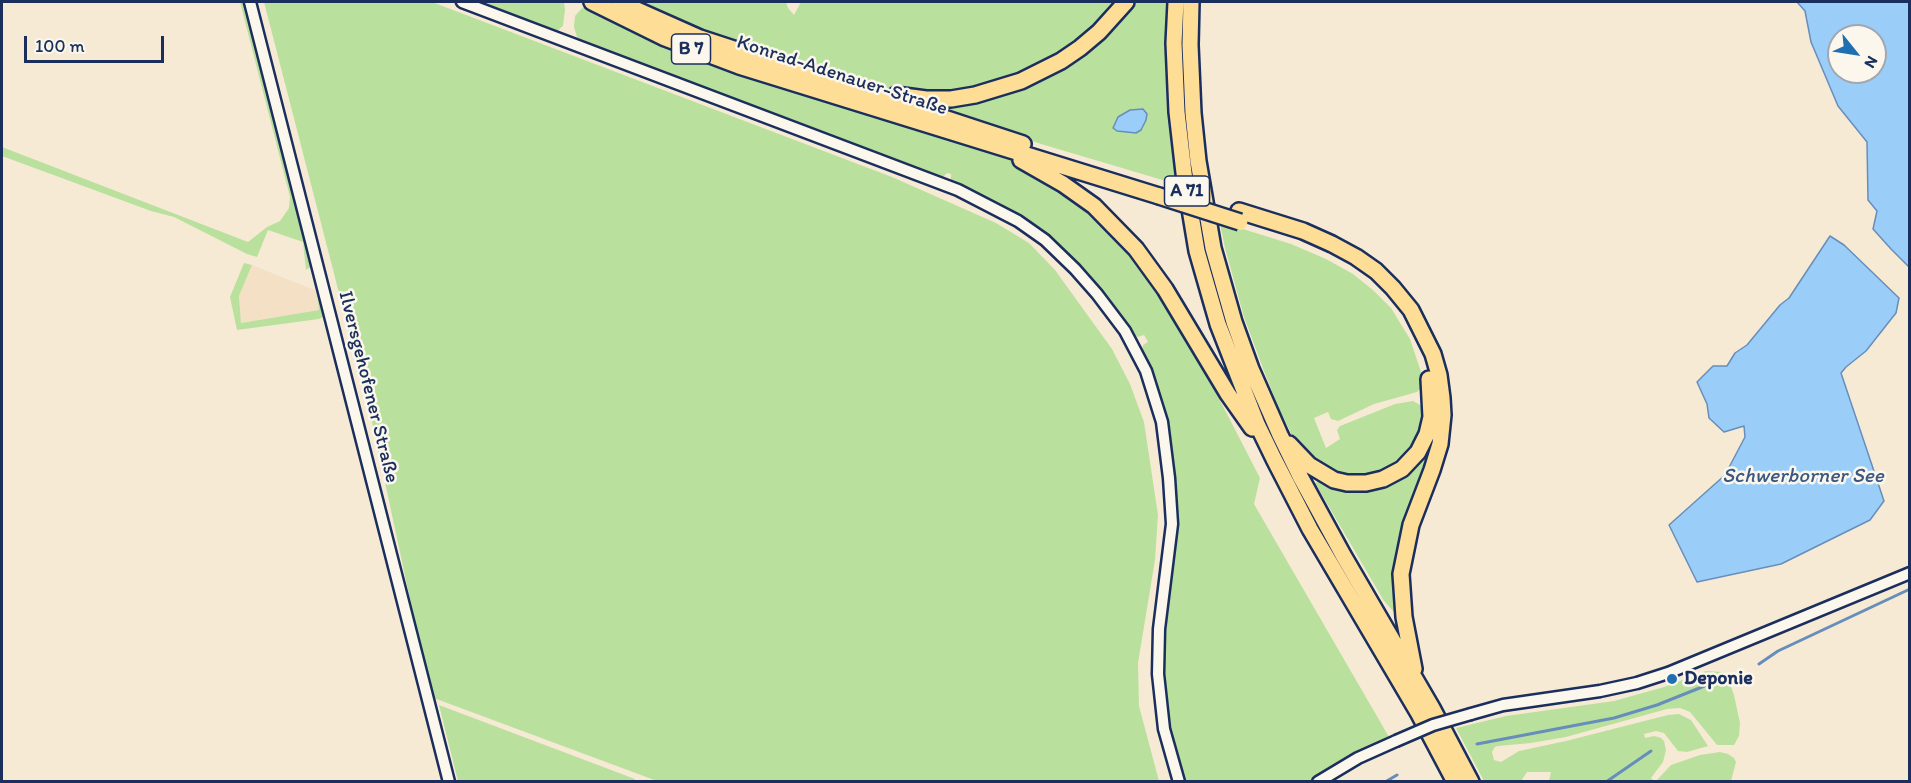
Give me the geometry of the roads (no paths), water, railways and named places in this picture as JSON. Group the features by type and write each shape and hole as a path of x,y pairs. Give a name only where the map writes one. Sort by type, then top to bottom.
{"highway":[{"name":"Konrad-Adenauer-Straße","path":"592,2 637,26 705,54 982,143"},
{"name":"Konrad-Adenauer-Straße","path":"619,2 700,38 859,89"},
{"path":"859,89 912,98 951,99 1011,85 1039,73 1071,54 1099,32 1126,2"},
{"name":"A 71","path":"1176,2 1174,43 1177,112 1184,173 1197,251 1218,324 1257,424 1274,459 1310,528 1419,714 1455,782"},
{"name":"A 71","path":"1191,2 1190,45 1197,161 1213,248 1234,322 1251,369 1280,435 1343,555 1471,782"},
{"path":"859,89 1158,191"},
{"path":"982,143 1240,216 1303,231 1356,257 1376,271 1411,310 1433,354 1439,375 1443,415 1440,444 1411,525 1401,574 1404,617 1416,681"},
{"path":"982,143 1044,173 1094,206 1113,223 1136,249 1165,289 1228,394 1274,459"},
{"path":"1240,216 1328,252 1369,278 1387,296 1414,334 1424,356 1429,376 1431,417 1427,434 1418,452 1402,469 1383,479 1366,483 1334,480 1309,465 1280,435"}],"street":[{"name":"Ilversgehofener Straße","path":"250,2 449,782"},
{"path":"462,2 958,190 1018,221 1045,240 1075,269 1125,331 1146,371 1162,422 1172,524 1159,629 1158,674 1164,729 1179,782"},
{"path":"1318,782 1358,758 1432,725 1503,705 1600,691 1647,680 1697,662 1910,573"}],"water":[{"path":"1797,2 1909,2 1909,267 1873,229 1877,211 1868,200 1867,142 1838,106 1829,84 1887,84 1887,24 1827,24 1827,80 1811,42 1805,11"},
{"path":"1143,109 1147,114 1141,130 1136,133 1117,131 1113,128 1118,117 1130,110"},
{"name":"Schwerborner See","path":"1830,236 1844,245 1899,298 1896,313 1866,351 1841,373 1884,501 1870,520 1781,564 1697,582 1669,525 1725,475 1745,437 1744,426 1724,432 1709,418 1707,404 1697,382 1713,366 1727,366 1735,353 1747,345 1780,305 1789,298"}],"waterway":[{"path":"1759,664 1778,651 1910,589"},
{"path":"1477,744 1614,718 1657,705 1717,681"},
{"path":"1606,782 1651,751"},
{"path":"1385,782 1397,775"}],"place":[{"name":"Deponie","path":"1672,679"}]}
